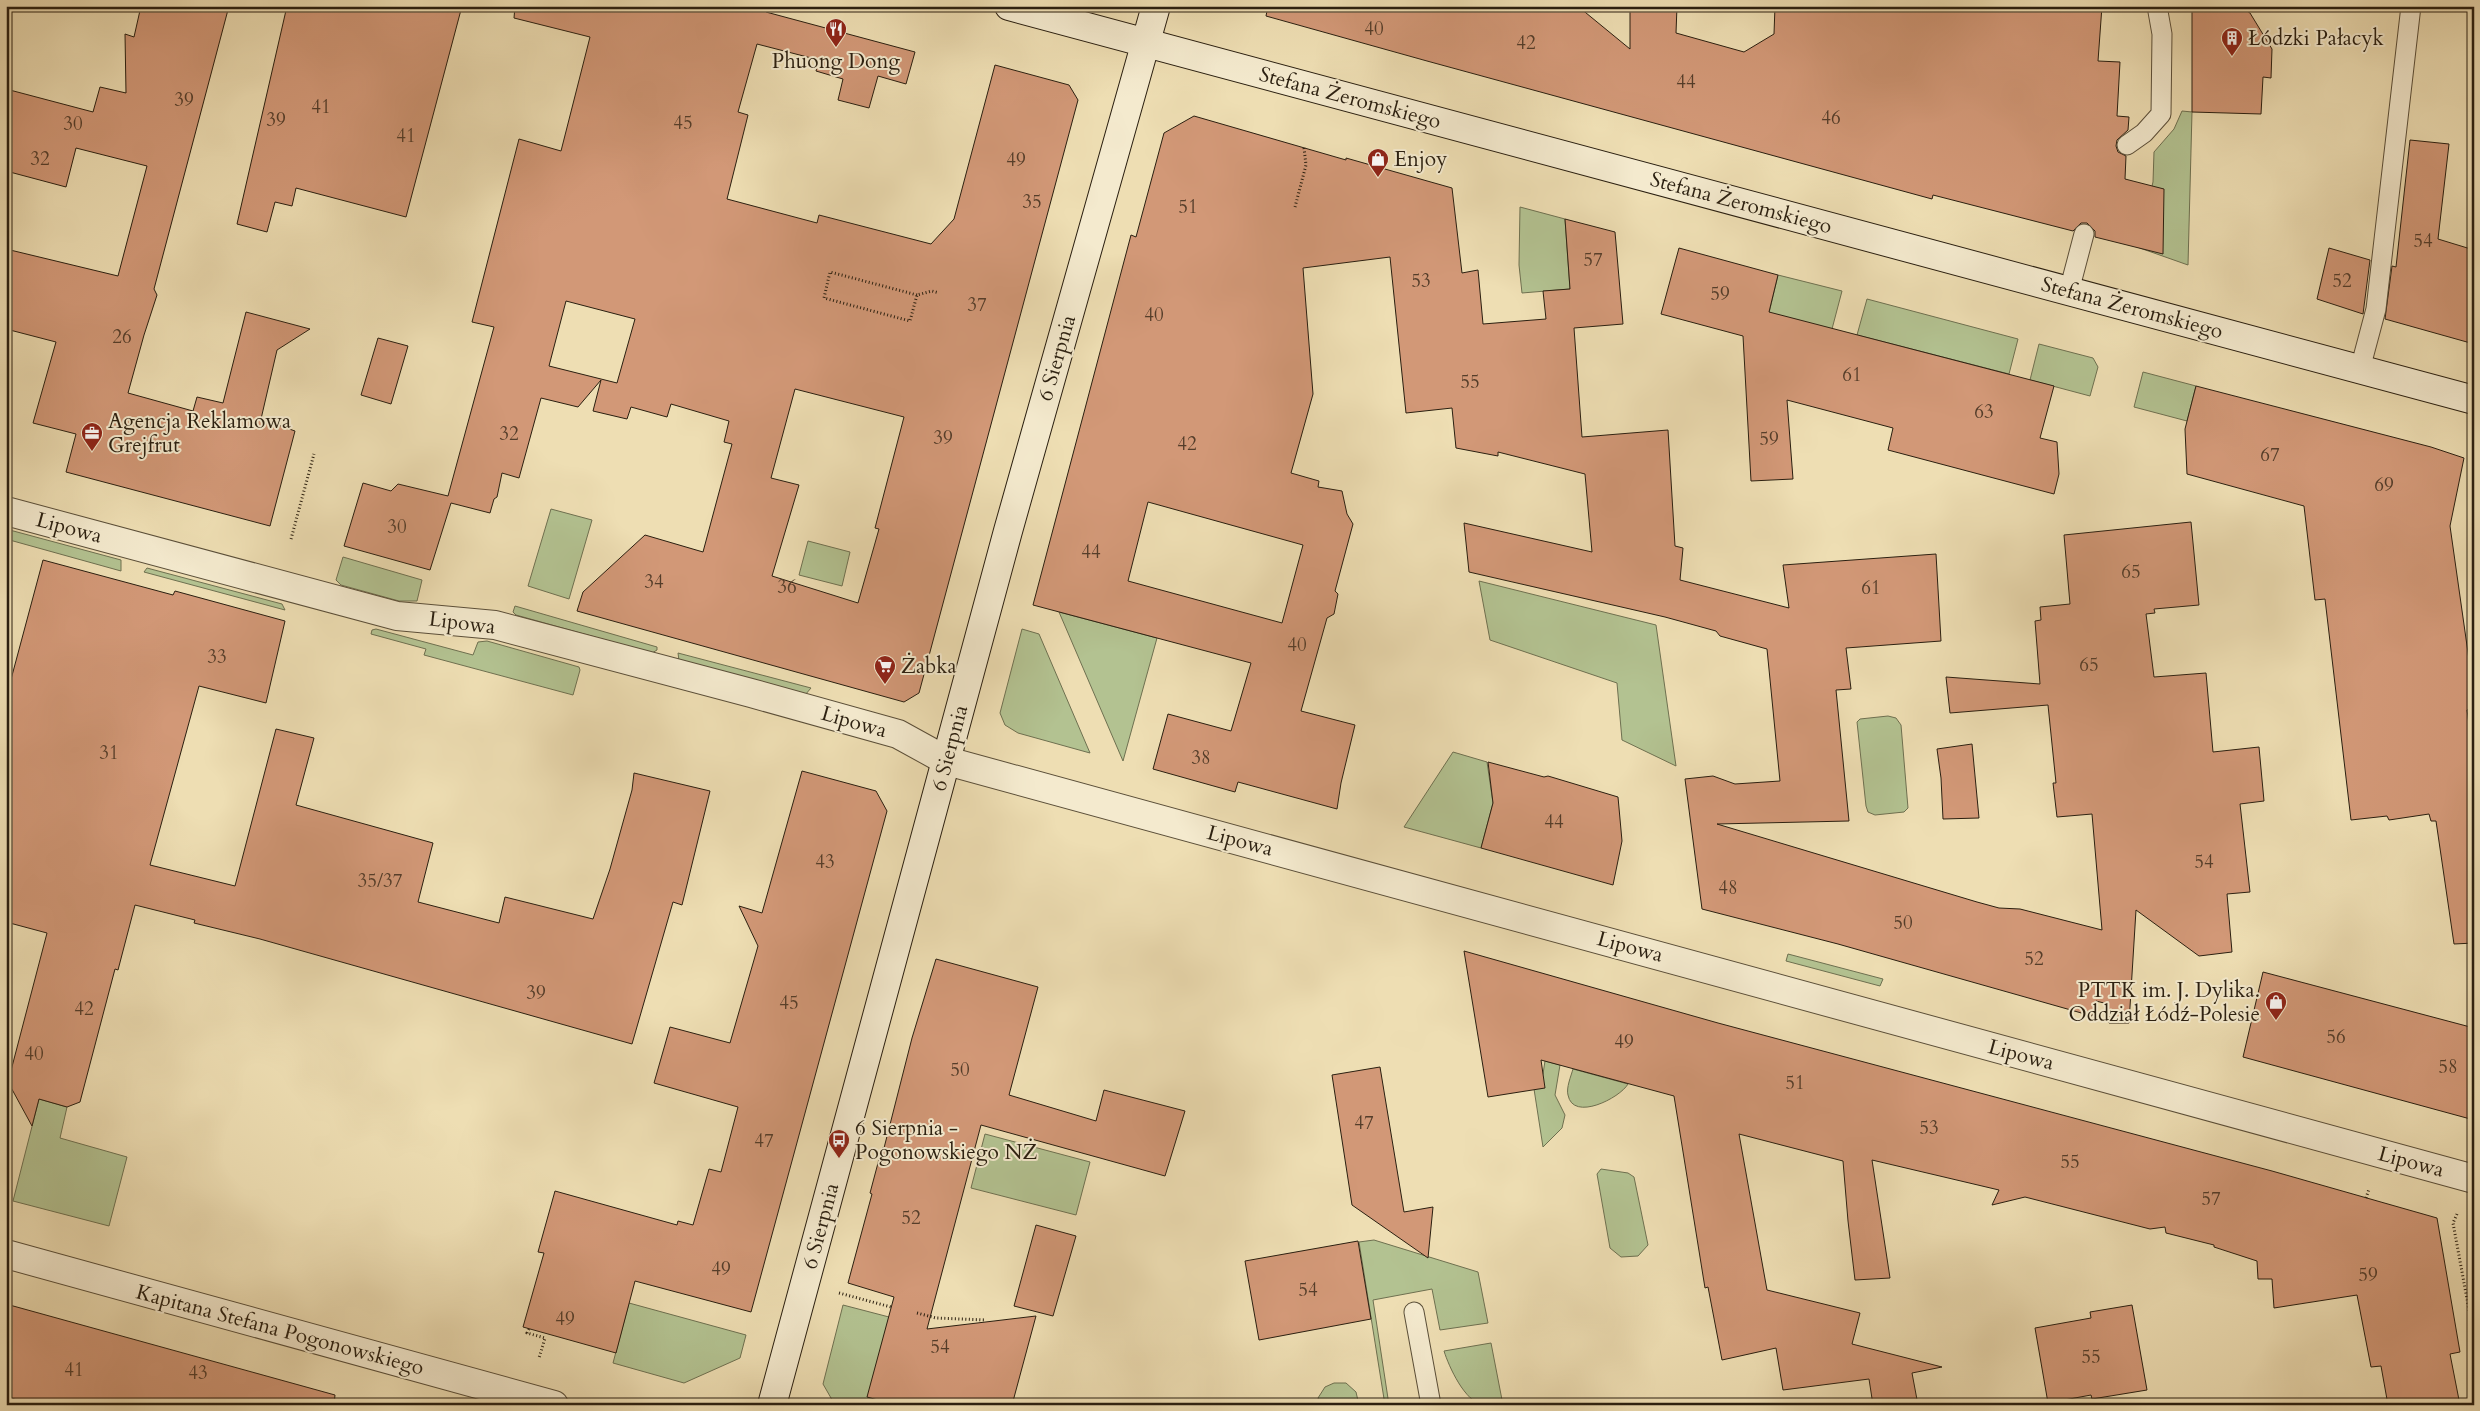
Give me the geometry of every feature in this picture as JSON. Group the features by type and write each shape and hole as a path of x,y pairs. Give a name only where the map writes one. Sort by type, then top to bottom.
{"street":[{"name":"Stefana Żeromskiego","path":"1008,6 2474,400"},
{"name":"6 Sierpnia","path":"772,1405 1008,531 1156,6"},
{"name":"Lipowa","path":"6,511 397,616 495,625 751,693 898,734 947,761 2474,1180"},
{"name":"Kapitana Stefana Pogonowskiego","path":"6,1254 554,1405"}],"lane":[{"path":"2127,145 2158,120 2162,107 2162,34 2157,6"},
{"path":"2360,369 2376,309 2411,6"},
{"path":"2069,291 2084,234"},
{"path":"1414,1312 1431,1405"}],"path":[{"path":"1295,207 1306,165 1304,148"},
{"path":"917,295 910,321 824,298 830,272 917,295 932,291 939,293"},
{"path":"291,539 314,454"},
{"path":"2366,1198 2369,1189"},
{"path":"2457,1214 2453,1223 2474,1337"},
{"path":"805,1283 891,1306"},
{"path":"917,1313 936,1318 986,1320"},
{"path":"529,1328 528,1334 545,1338 539,1358"}],"green space":[{"path":"2182,111 2192,112 2188,265 2137,247 2153,182 2154,152 2174,129"},
{"path":"1520,207 1565,219 1570,289 1522,293 1519,265"},
{"path":"1778,275 1842,291 1832,329 1764,334"},
{"path":"1867,299 2018,339 2009,374 1857,335"},
{"path":"2039,344 2093,358 2098,367 2090,396 2030,380"},
{"path":"2143,372 2196,386 2187,421 2134,407"},
{"path":"551,509 592,520 569,599 528,586"},
{"path":"6,529 121,560 121,571 6,539"},
{"path":"808,541 850,552 842,586 799,575"},
{"path":"343,557 422,580 417,601 399,601 341,585 336,580"},
{"path":"147,568 282,604 285,610 144,572"},
{"path":"1479,581 1656,625 1676,766 1622,740 1617,683 1490,640"},
{"path":"515,606 657,647 657,650 652,653 516,615 513,612"},
{"path":"1059,612 1157,638 1123,761"},
{"path":"376,629 473,655 478,642 487,641 579,667 580,670 573,695 424,655 426,649 371,634 372,630"},
{"path":"1022,629 1039,634 1090,753 1018,733 1005,725 1000,713"},
{"path":"678,653 811,688 805,695 679,661"},
{"path":"1888,716 1896,718 1901,725 1908,808 1904,812 1875,815 1868,812 1866,806 1857,722 1860,719"},
{"path":"1453,752 1487,762 1493,803 1481,848 1404,827"},
{"path":"1788,954 1883,979 1880,986 1786,961"},
{"path":"1545,1061 1560,1065 1555,1095 1565,1115 1562,1128 1543,1147 1534,1089 1543,1074"},
{"path":"1573,1069 1628,1084 1623,1090 1607,1101 1597,1105 1578,1107 1572,1103 1568,1095"},
{"path":"39,1099 67,1107 60,1138 127,1157 109,1226 13,1201"},
{"path":"985,1134 1090,1162 1076,1215 971,1188"},
{"path":"1601,1169 1628,1173 1634,1177 1648,1245 1638,1256 1621,1257 1610,1248 1597,1174"},
{"path":"1374,1240 1478,1272 1488,1323 1440,1330 1432,1289 1373,1300 1389,1405 1385,1405 1359,1242"},
{"path":"629,1303 746,1335 740,1358 684,1383 613,1363"},
{"path":"843,1305 889,1317 896,1405 835,1405 823,1384"},
{"path":"1491,1343 1503,1405 1483,1405 1470,1398 1454,1374 1444,1351"},
{"path":"1334,1383 1346,1383 1356,1392 1359,1405 1320,1405 1318,1398 1325,1387"}],"building":[{"path":"141,6 229,6 154,289 157,295 128,393 193,411 197,397 223,403 246,312 310,329 277,350 261,419 295,431 270,526 66,472 76,434 33,423 56,342 6,329 6,249 118,276 147,166 76,148 66,187 6,171 6,89 93,112 100,87 126,93 125,34 134,37"},
{"path":"287,6 462,6 406,217 296,188 292,206 275,202 267,232 237,224"},
{"path":"515,6 768,6 766,12 915,52 906,84 878,76 869,108 838,100 843,79 816,71 819,60 757,44 738,112 748,115 727,199 817,223 819,215 931,244 954,219 995,65 1069,85 1078,100 919,693 904,702 577,611 583,592 645,535 703,552 732,444 724,442 729,421 671,404 667,417 631,407 627,419 593,411 601,380 578,407 541,398 519,478 502,473 497,497 494,499 490,513 451,503 430,570 344,546 363,483 391,491 398,484 448,496 494,327 472,322 519,139 561,151 590,37 514,18","holes":["566,301 635,319 617,383 549,366","795,389 904,417 875,528 879,529 858,603 772,576 799,485 771,478"]},
{"path":"1268,6 1575,6 1580,8 1630,49 1630,6 1677,6 1676,33 1744,52 1774,34 1775,6 2102,6 2098,61 2120,62 2117,116 2129,117 2128,130 2117,140 2116,146 2118,152 2126,156 2125,179 2164,189 2163,254 2095,237 2095,231 2087,223 2081,223 2073,231 1933,195 1932,199 1427,61 1266,16"},
{"name":"Łódzki Pałacyk","path":"2192,6 2239,6 2250,13 2272,49 2271,78 2263,77 2261,114 2192,112"},
{"path":"1194,116 1346,160 1346,158 1452,188 1462,273 1478,270 1483,324 1546,319 1543,291 1570,289 1565,219 1615,232 1623,324 1574,328 1582,437 1668,430 1675,546 1683,548 1680,580 1789,608 1783,565 1936,554 1941,641 1846,648 1851,689 1836,690 1849,821 1717,824 1977,902 1999,908 2020,909 2102,930 2092,814 2057,817 2053,783 2056,783 2048,705 1950,713 1946,677 2040,684 2035,621 2041,620 2040,607 2070,604 2064,535 2191,522 2199,605 2154,609 2155,613 2146,614 2154,677 2206,673 2213,752 2259,747 2264,801 2240,804 2250,892 2227,894 2232,952 2199,956 2136,910 2129,1023 2109,1023 2108,1004 2096,1001 2092,1016 1838,944 1702,909 1685,779 1713,776 1735,784 1780,781 1767,649 1720,636 1716,631 1665,617 1469,572 1464,523 1592,552 1585,474 1498,452 1498,456 1456,448 1452,408 1406,413 1390,257 1303,268 1313,394 1291,473 1319,481 1318,487 1342,491 1347,514 1353,524 1335,591 1338,594 1334,614 1327,618 1301,711 1355,725 1341,783 1337,809 1238,782 1235,792 1153,769 1168,714 1231,731 1251,663 1033,605 1131,235 1136,237 1164,133","holes":["1148,502 1303,545 1282,623 1128,581"]},
{"path":"2410,140 2449,144 2438,239 2474,250 2474,344 2385,319 2392,266 2396,267"},
{"path":"1679,248 1778,275 1769,312 2054,386 2040,438 2057,442 2059,474 2054,494 1888,450 1893,428 1787,400 1793,479 1751,481 1743,336 1661,314"},
{"path":"2329,248 2370,260 2363,314 2317,299"},
{"path":"378,338 408,346 391,404 361,395"},
{"path":"2196,386 2431,447 2464,458 2450,526 2474,695 2474,708 2467,710 2474,761 2474,943 2454,944 2436,821 2431,821 2429,814 2389,820 2387,816 2351,820 2325,599 2315,600 2304,506 2187,474 2185,429"},
{"path":"43,560 173,595 175,591 285,621 266,703 199,686 150,865 235,886 276,729 314,738 296,805 433,843 418,902 499,923 505,897 593,919 610,869 632,790 634,773 710,791 682,905 673,902 632,1044 260,939 194,923 195,920 135,905 118,970 115,969 80,1102 67,1107 39,1099 32,1126 8,1082 47,933 6,922 6,698"},
{"path":"1972,744 1979,818 1943,819 1941,778 1937,749"},
{"path":"1488,762 1544,777 1548,776 1618,797 1622,841 1613,885 1481,848 1493,803"},
{"path":"802,771 876,791 887,811 751,1312 635,1281 616,1353 523,1327 544,1253 538,1252 555,1191 677,1225 678,1221 693,1225 709,1169 721,1172 738,1107 654,1083 670,1027 730,1043 758,946 739,906 762,913"},
{"path":"1464,951 1718,1023 2272,1171 2437,1218 2460,1352 2450,1354 2460,1405 2388,1405 2381,1366 2371,1367 2357,1295 2274,1308 2272,1279 2258,1279 2257,1261 2214,1247 2214,1245 2166,1233 2165,1227 2150,1229 2025,1197 1992,1205 1999,1190 1872,1160 1890,1278 1855,1280 1843,1161 1739,1134 1767,1290 1860,1313 1852,1344 1942,1367 1912,1373 1918,1405 1873,1405 1869,1379 1783,1390 1776,1348 1722,1360 1708,1287 1705,1288 1674,1096 1541,1060 1545,1088 1488,1097"},
{"path":"936,959 1038,987 1009,1095 1096,1121 1104,1090 1185,1111 1165,1176 981,1125 927,1329 1036,1316 1012,1405 896,1405 867,1397 894,1297 848,1283 872,1194 870,1193 882,1148 884,1148 912,1038"},
{"path":"2263,972 2474,1028 2474,1120 2243,1057"},
{"path":"1380,1067 1404,1212 1433,1207 1428,1258 1352,1205 1332,1075"},
{"path":"1036,1225 1076,1236 1053,1316 1014,1306"},
{"path":"1358,1241 1371,1319 1259,1340 1245,1261"},
{"path":"6,1304 335,1395 334,1405 36,1405 6,1397"},
{"path":"2132,1305 2147,1390 2092,1399 2091,1395 2048,1403 2035,1328 2091,1318 2090,1312"}],"place":[{"name":"Phuong Dong","path":"836,48"},
{"name":"Łódzki Pałacyk","path":"2232,57"},
{"name":"Enjoy","path":"1378,178"},
{"name":"Agencja Reklamowa Grejfrut","path":"92,452"},
{"name":"Żabka","path":"885,685"},
{"name":"PTTK im. J. Dylika. Oddział Łódź-Polesie","path":"2276,1021"},
{"name":"6 Sierpnia - Pogonowskiego NŻ","path":"839,1159"}]}
